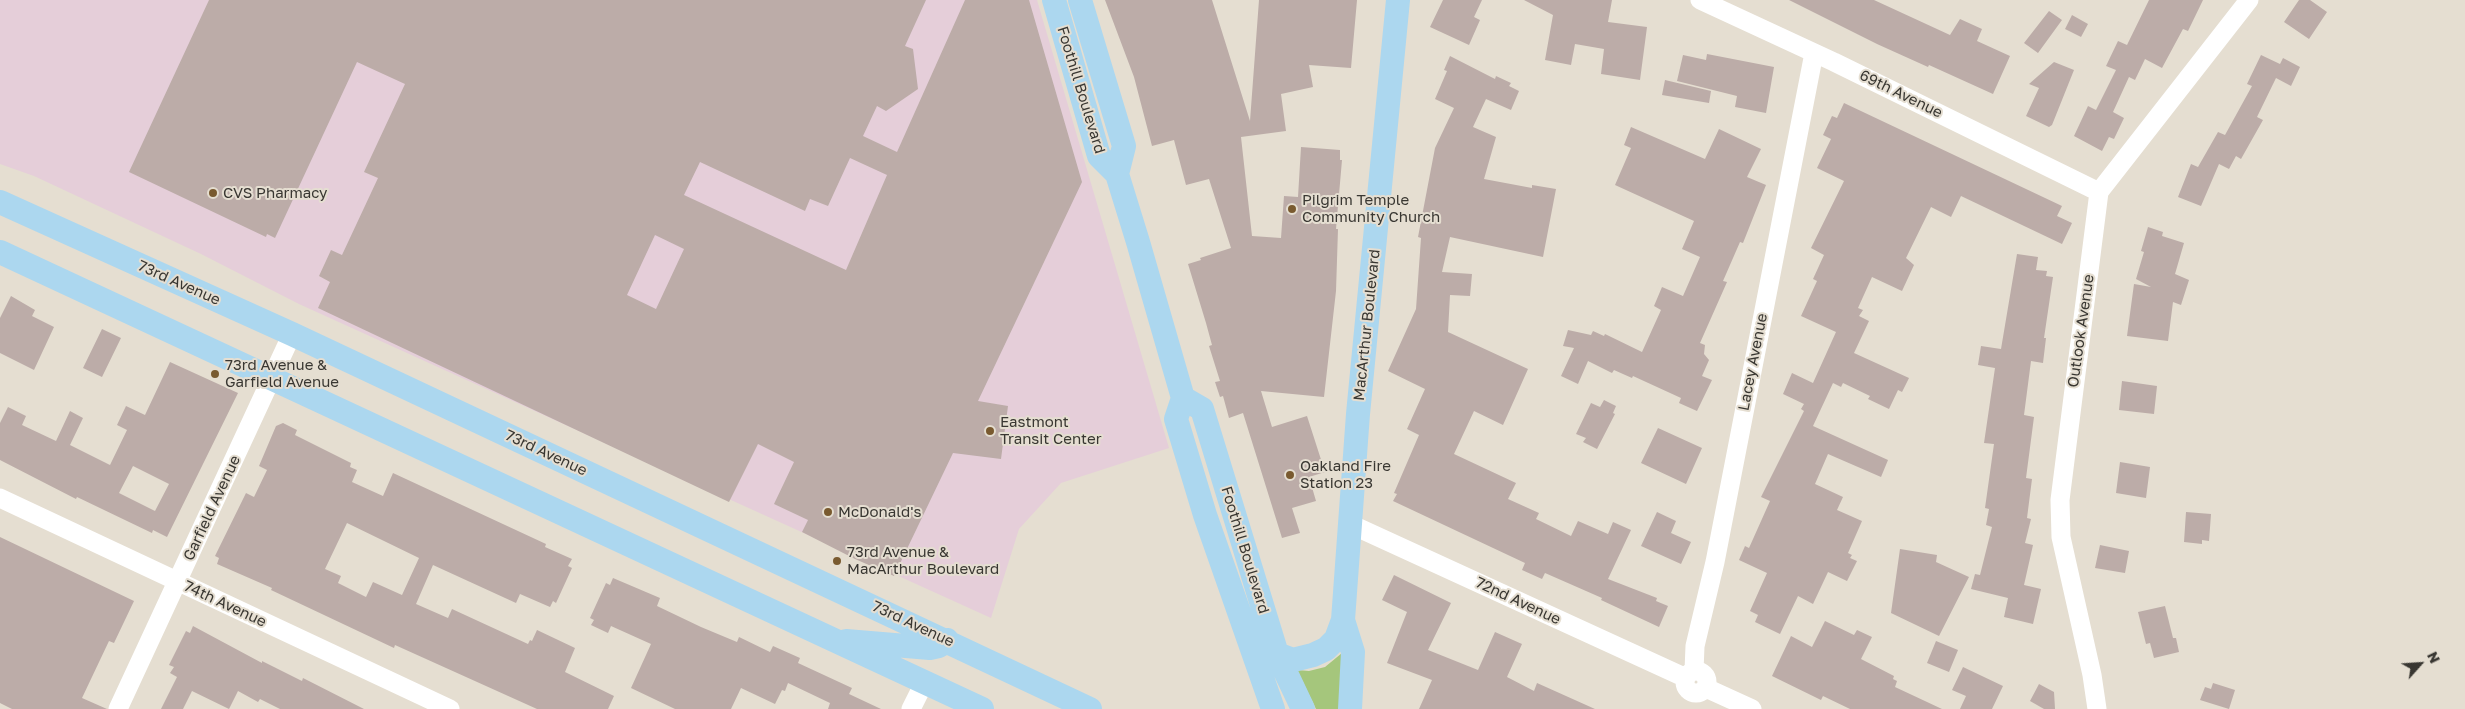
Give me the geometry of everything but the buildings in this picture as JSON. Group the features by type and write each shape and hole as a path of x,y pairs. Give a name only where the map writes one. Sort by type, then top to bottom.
{"main road":[{"name":"Foothill Boulevard","path":"1054,0 1099,156 1117,174 1182,398 1176,419 1205,515 1272,708"},
{"name":"Foothill Boulevard","path":"1080,0 1124,146 1117,174"},
{"name":"MacArthur Boulevard","path":"1277,654 1294,660 1313,656 1326,649 1336,639 1343,620 1358,414 1398,0"},
{"name":"73rd Avenue","path":"0,202 292,334 947,640 1090,709"},
{"path":"0,252 982,709"},
{"name":"Foothill Boulevard","path":"1182,398 1202,410 1277,654 1303,709"},
{"name":"MacArthur Boulevard","path":"1343,620 1353,652 1350,709"},
{"path":"829,639 930,648 939,646 947,640"}],"street":[{"name":"69th Avenue","path":"1700,0 1814,53 2100,192"},
{"path":"2100,192 2249,0"},
{"name":"Lacey Avenue","path":"1690,674 1715,562 1814,53"},
{"name":"Outlook Avenue","path":"2097,709 2092,675 2061,537 2060,500 2100,192"},
{"name":"Garfield Avenue","path":"118,709 292,334"},
{"name":"74th Avenue","path":"0,498 450,709"},
{"name":"72nd Avenue","path":"1350,524 1690,674"},
{"path":"1690,674 1686,686 1692,693 1700,697 1752,709"},
{"path":"912,709 924,683"}],"shaded area":[{"path":"0,0 1037,0 1169,448 1061,483 1019,529 991,618 299,304 201,254 34,176 0,164"}],"green space":[{"path":"1342,653 1340,709 1316,709 1297,670 1309,671 1325,667"}],"place":[{"name":"CVS Pharmacy","path":"213,193"},
{"name":"Pilgrim Temple Community Church","path":"1292,209"},
{"name":"73rd Avenue & Garfield Avenue","path":"215,374"},
{"name":"Eastmont Transit Center","path":"990,431"},
{"name":"Oakland Fire Station 23","path":"1290,475"},
{"name":"McDonald's","path":"828,512"},
{"name":"73rd Avenue & MacArthur Boulevard","path":"837,561"}]}
